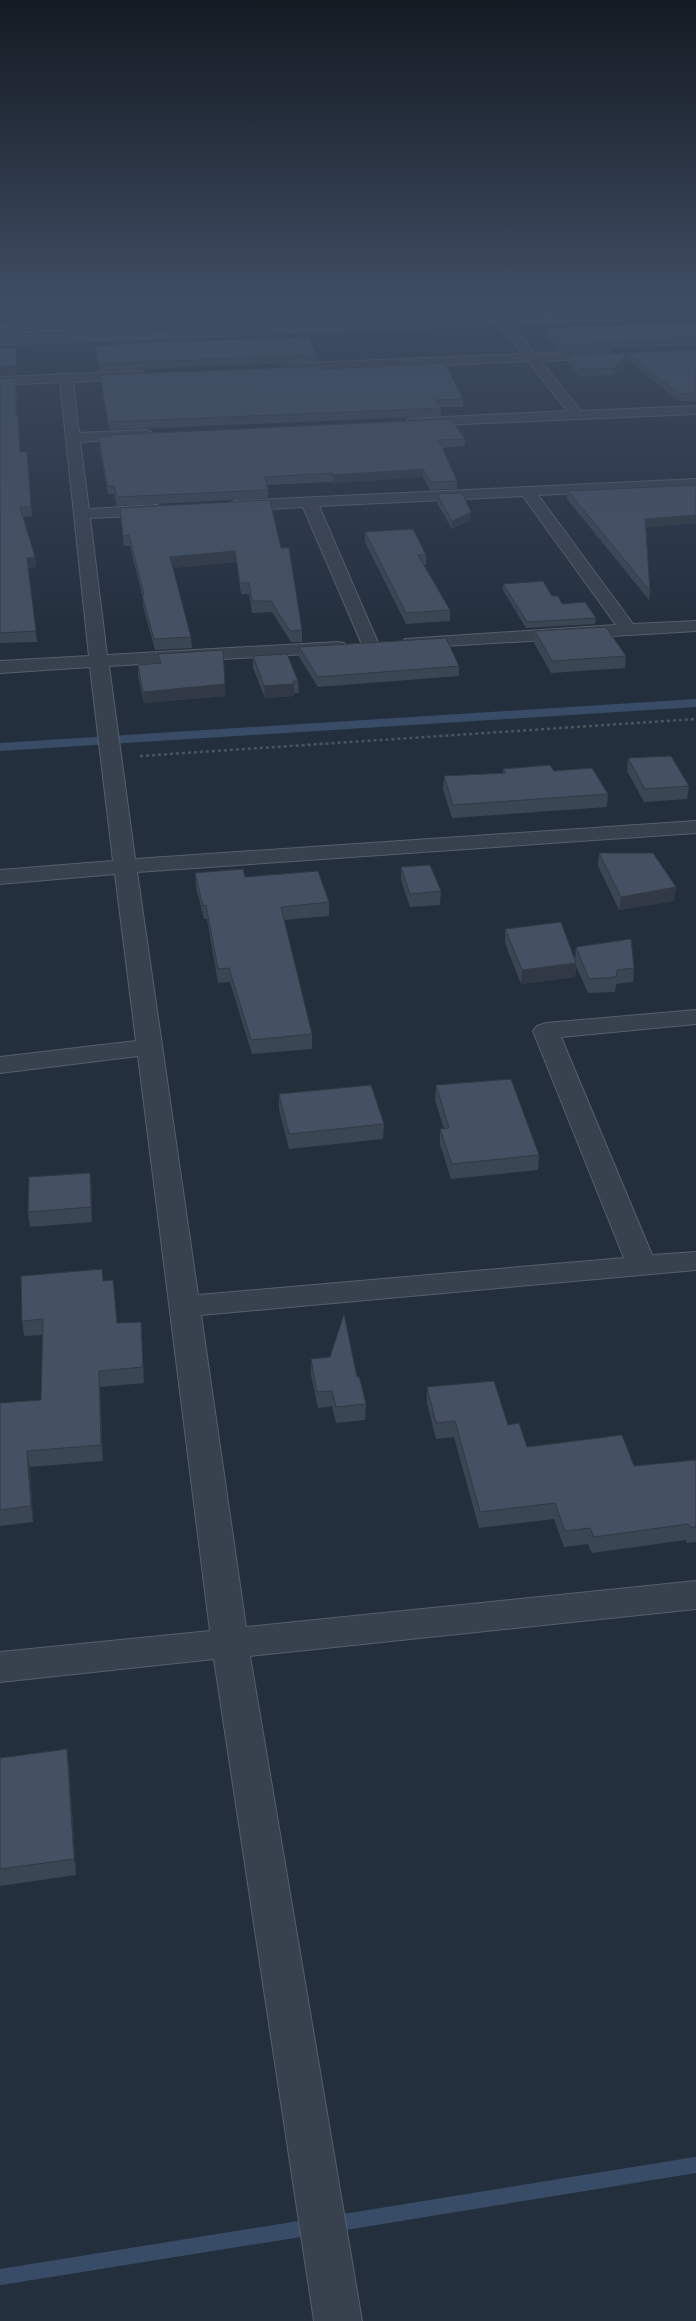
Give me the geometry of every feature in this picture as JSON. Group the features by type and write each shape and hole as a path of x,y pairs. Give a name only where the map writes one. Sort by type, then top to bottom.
{"street":[{"path":"69,412 110,758 230,1642 338,2321"},
{"path":"399,423 641,412"},
{"path":"72,438 161,434"},
{"path":"220,507 696,483"},
{"path":"528,492 628,630"},
{"path":"309,502 370,645"},
{"path":"81,514 170,509"},
{"path":"0,667 696,626"},
{"path":"0,878 126,866 696,827"},
{"path":"642,1266 546,1030 696,1017"},
{"path":"0,1065 150,1047"},
{"path":"185,1306 696,1261"},
{"path":"0,1667 696,1594"}],"path":[{"path":"110,758 696,718"}],"building":[{"path":"0,412 16,412 16,416 18,416 20,452 27,452 31,507 20,507 35,557 27,558 36,631 0,633"},
{"path":"106,412 339,412 108,422"},
{"path":"451,419 465,439 439,440 457,481 431,482 423,469 333,475 332,473 265,477 268,490 117,497 114,486 107,486 99,437 111,437 110,435"},
{"path":"696,485 696,515 645,519 650,591 568,491"},
{"path":"462,493 471,512 452,521 437,494"},
{"path":"270,500 281,548 289,548 302,630 290,631 271,601 252,601 249,583 240,583 235,551 170,557 191,637 154,639 129,535 123,536 120,508"},
{"path":"413,529 426,555 418,555 450,610 406,613 365,532"},
{"path":"543,581 552,596 558,596 562,604 585,602 596,618 527,622 503,584"},
{"path":"606,627 626,656 552,661 535,631"},
{"path":"446,638 459,666 318,677 299,647"},
{"path":"223,650 225,684 143,692 138,665 161,663 158,654"},
{"path":"287,654 298,681 293,681 294,684 264,686 253,656"},
{"path":"671,756 689,786 645,789 628,758"},
{"path":"550,765 554,771 592,768 608,794 453,805 444,776 506,773 503,769"},
{"path":"599,853 653,853 676,887 621,897"},
{"path":"430,865 441,891 410,894 401,867"},
{"path":"243,869 245,877 318,871 329,902 281,907 312,1034 251,1040 229,968 218,969 206,905 203,906 195,873"},
{"path":"561,922 576,963 522,970 505,929"},
{"path":"631,939 634,968 617,970 616,977 589,979 576,947"},
{"path":"511,1079 539,1155 452,1164 440,1129 449,1128 436,1085"},
{"path":"371,1085 384,1124 289,1134 279,1094"},
{"path":"90,1173 91,1207 28,1212 29,1177"},
{"path":"102,1269 103,1281 113,1280 117,1323 141,1322 143,1367 99,1371 101,1445 27,1451 31,1506 0,1510 0,1403 41,1400 43,1319 22,1321 21,1276"},
{"path":"344,1314 357,1377 359,1376 366,1404 336,1407 332,1391 317,1392 311,1359 330,1357"},
{"path":"494,1381 508,1425 519,1423 527,1447 622,1435 634,1466 696,1460 696,1527 690,1527 688,1524 594,1537 590,1528 565,1531 555,1503 480,1512 455,1421 436,1423 427,1387"},
{"path":"67,1749 74,1859 0,1869 0,1758"}],"waterway":[{"path":"0,747 696,703"},
{"path":"332,2224 696,2165"},
{"path":"0,2277 312,2227"}]}
